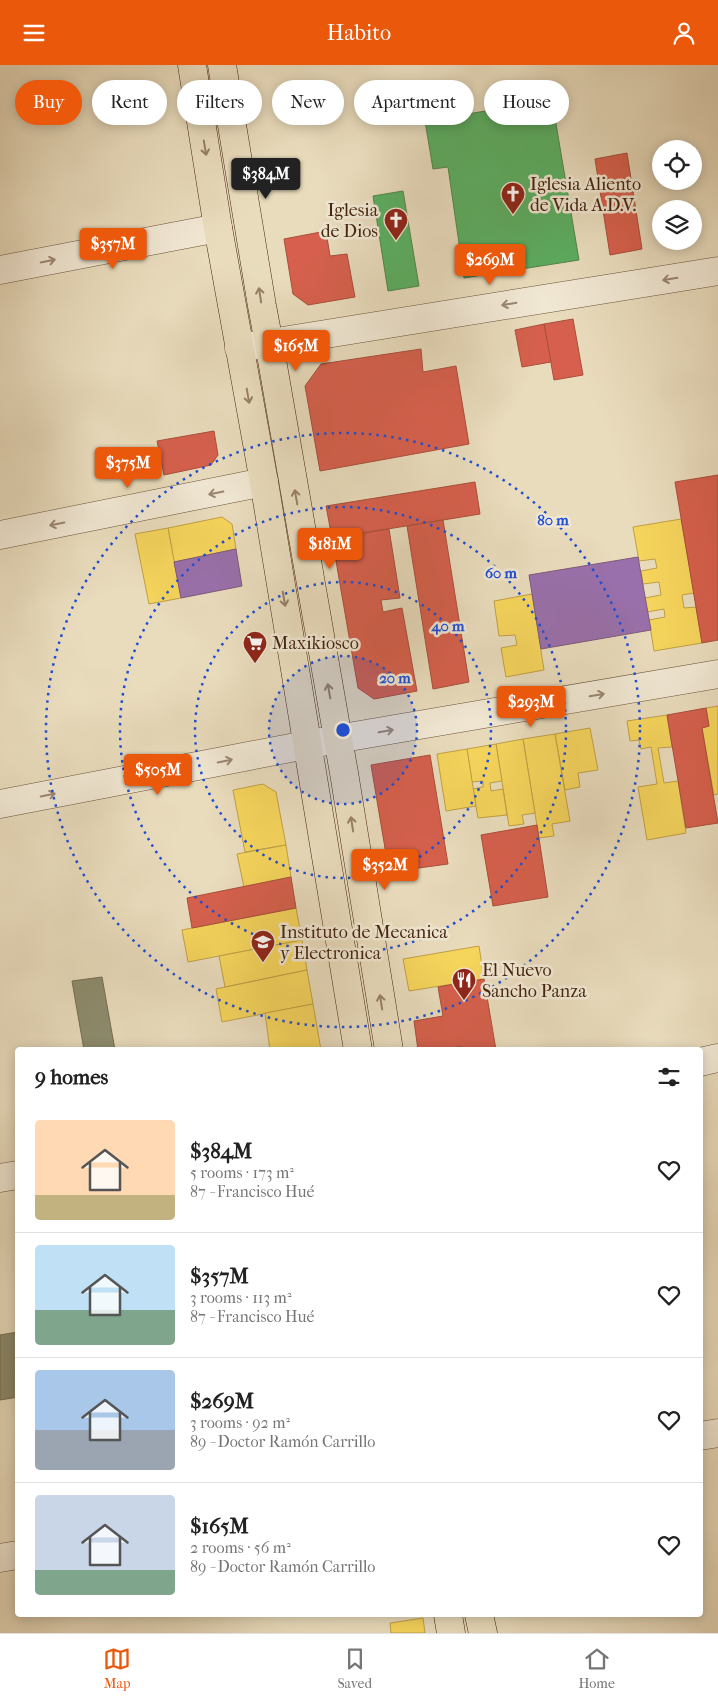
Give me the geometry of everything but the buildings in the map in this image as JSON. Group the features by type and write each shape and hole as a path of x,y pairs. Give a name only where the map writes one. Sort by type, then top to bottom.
{"main road":[{"path":"192,65 218,228 264,482 358,1047"},
{"path":"222,65 338,739 389,1047"},
{"path":"448,1617 451,1633"},
{"path":"479,1617 483,1633"}],"street":[{"path":"0,270 218,228"},
{"path":"239,348 718,271"},
{"path":"0,535 264,482"},
{"path":"0,804 338,739 718,674"},
{"path":"703,1061 718,1058"},
{"path":"0,1178 15,1176"},
{"path":"703,1436 718,1433"},
{"path":"0,1558 15,1556"}],"place":[{"name":"Iglesia Aliento de Vida A.D.V.","path":"513,215"},
{"name":"Iglesia de Dios","path":"396,241"},
{"name":"Maxikiosco","path":"255,664"},
{"name":"Instituto de Mecanica y Electronica","path":"263,963"},
{"name":"El Nuevo Sancho Panza","path":"464,1001"}]}
